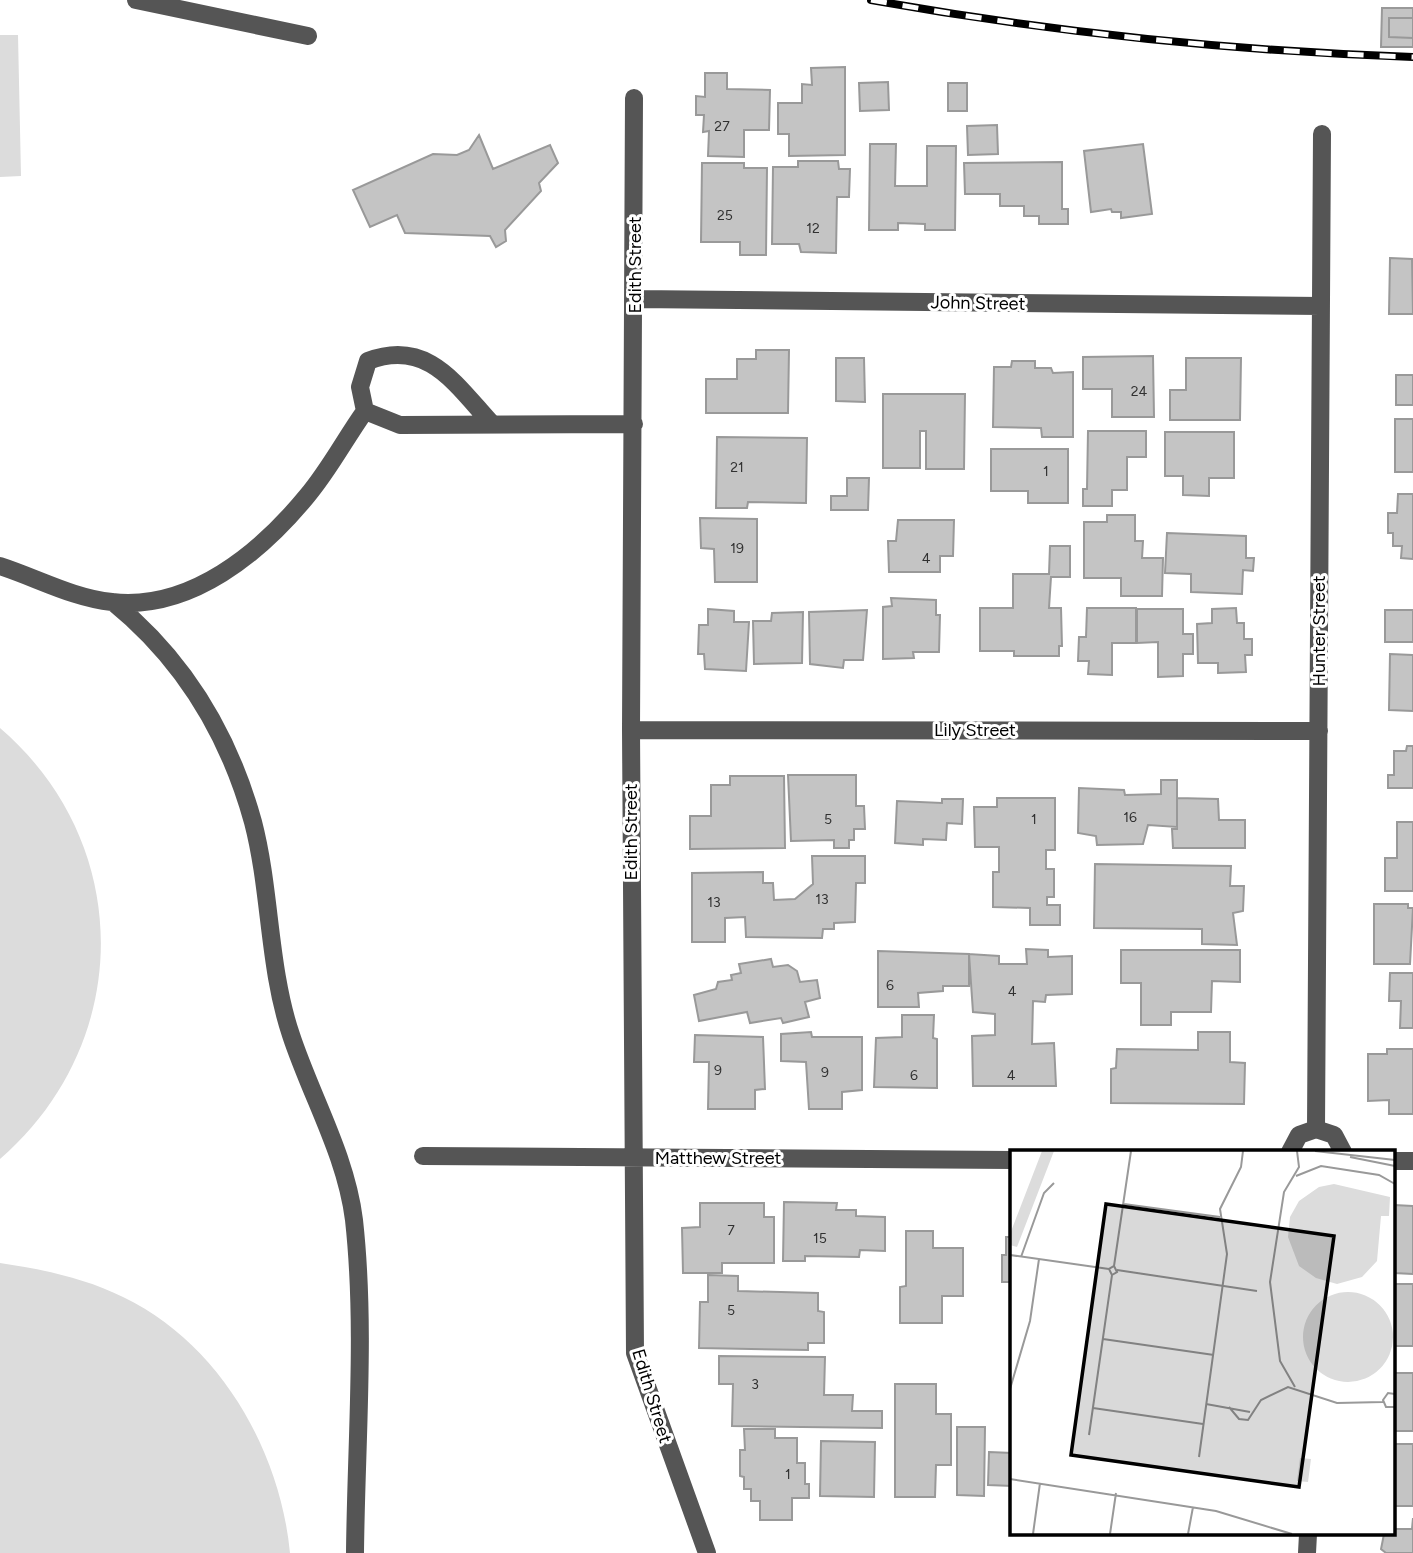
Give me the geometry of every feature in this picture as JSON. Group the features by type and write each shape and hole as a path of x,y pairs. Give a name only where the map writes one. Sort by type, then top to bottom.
{"street":[{"path":"136,0 308,36"},
{"name":"Edith Street","path":"634,98 631,730 635,1353 708,1553"},
{"name":"Hunter Street","path":"1316,1129 1322,134"},
{"name":"John Street","path":"635,299 1321,306"},
{"path":"0,566 71,593 114,602 155,599 190,590 223,574 251,553 307,496 365,411 360,387 368,361 390,352 423,359 449,376 492,424"},
{"path":"365,411 400,425 634,424"},
{"path":"114,602 153,638 187,679 211,714 226,750 253,822 290,1033 351,1196 359,1276 355,1553"},
{"name":"Lily Street","path":"631,730 1319,732"},
{"path":"1291,1150 1299,1135 1316,1129 1334,1135 1342,1150"},
{"name":"Matthew Street","path":"423,1156 1010,1160"}],"shaded area":[{"path":"0,35 18,35 21,176 0,177"},
{"path":"0,728 44,775 76,828 95,885 101,944 94,1002 76,1059 44,1112 0,1159"},
{"path":"0,1263 63,1275 108,1290 157,1317 188,1342 215,1371 239,1403 258,1438 284,1514 290,1553 0,1553"}],"building":[{"path":"1382,8 1413,8 1413,18 1389,18 1389,37 1413,38 1413,47 1381,47"},
{"path":"1389,18 1413,18 1413,38 1389,37"},
{"path":"845,67 845,155 789,156 789,134 778,134 778,103 802,103 802,84 812,85 811,68"},
{"path":"705,73 727,73 727,89 770,90 769,130 744,130 744,157 708,156 709,131 703,132 704,115 696,115 696,96 705,97"},
{"path":"888,82 889,110 860,111 859,83"},
{"path":"948,83 967,83 967,111 948,111"},
{"path":"997,125 998,154 968,155 967,126"},
{"path":"479,135 493,169 550,145 558,163 539,183 541,191 505,230 506,241 496,247 490,236 405,233 397,215 370,227 353,190 433,154 457,155 469,150"},
{"path":"870,144 896,144 895,186 927,186 927,146 956,146 955,230 925,230 925,224 898,223 898,230 869,230"},
{"path":"1143,144 1152,214 1121,218 1121,212 1112,212 1111,209 1091,212 1084,151"},
{"path":"798,161 838,161 839,169 850,169 849,197 837,197 836,253 801,252 799,244 772,244 773,167 798,167"},
{"path":"1062,162 1062,209 1068,209 1068,224 1039,224 1039,216 1024,216 1024,206 1000,206 1000,194 965,194 964,163"},
{"path":"702,163 744,163 744,168 767,168 766,255 740,255 740,242 701,242"},
{"path":"1390,258 1412,259 1413,314 1389,314"},
{"path":"756,350 789,350 788,413 706,413 706,379 737,379 737,359 756,359"},
{"path":"1153,356 1154,417 1112,417 1112,389 1083,389 1083,357"},
{"path":"836,358 864,358 865,402 836,401"},
{"path":"1186,358 1241,358 1240,420 1170,420 1170,390 1186,390"},
{"path":"1012,361 1035,361 1035,368 1051,368 1053,373 1073,372 1073,437 1042,437 1041,428 993,427 994,367 1011,367"},
{"path":"1396,375 1413,375 1413,405 1396,405"},
{"path":"883,394 965,394 964,469 926,469 926,431 920,431 920,468 883,468"},
{"path":"1395,419 1413,419 1413,472 1395,472"},
{"path":"1088,431 1146,431 1146,457 1127,457 1127,490 1112,490 1112,506 1083,506 1083,489 1087,489"},
{"path":"1165,432 1234,432 1234,478 1209,478 1209,496 1183,495 1183,476 1165,476"},
{"path":"717,437 807,438 806,503 748,502 747,508 716,508"},
{"path":"991,449 1068,449 1068,503 1028,503 1028,491 991,491"},
{"path":"847,478 869,478 868,510 831,510 831,496 847,496"},
{"path":"1398,494 1413,494 1413,559 1401,558 1402,546 1393,546 1393,533 1388,533 1388,513 1397,513"},
{"path":"1107,515 1135,515 1135,541 1143,541 1142,558 1163,558 1162,596 1121,596 1121,578 1084,578 1084,522 1107,522"},
{"path":"700,518 757,519 757,582 715,582 714,549 701,548"},
{"path":"898,520 954,520 953,556 940,556 940,572 889,572 888,541 896,541"},
{"path":"1167,533 1246,536 1246,558 1254,558 1253,571 1243,570 1242,594 1191,592 1191,574 1165,573"},
{"path":"1050,546 1070,546 1070,577 1051,577 1049,608 1061,608 1062,646 1059,646 1059,656 1014,656 1014,651 980,651 980,608 1013,608 1013,574 1049,574"},
{"path":"891,598 936,600 936,615 940,615 939,652 913,652 914,658 883,659 883,607 892,606"},
{"path":"1087,608 1136,608 1136,643 1112,643 1112,675 1088,674 1089,661 1078,661 1079,637 1086,637"},
{"path":"1236,608 1237,623 1244,623 1244,639 1252,639 1252,655 1245,655 1246,672 1218,673 1218,663 1198,663 1197,624 1212,623 1212,609"},
{"path":"708,609 734,611 734,622 749,622 746,671 705,669 704,654 698,654 699,625 708,625"},
{"path":"1137,609 1183,609 1183,634 1193,634 1193,654 1183,654 1183,676 1158,677 1158,642 1137,643"},
{"path":"867,610 863,660 844,660 843,668 810,664 809,612"},
{"path":"1385,610 1413,610 1413,642 1385,642"},
{"path":"803,612 802,663 754,664 753,621 771,621 772,613"},
{"path":"1390,654 1413,655 1413,711 1389,710"},
{"path":"1407,746 1413,746 1413,788 1388,788 1388,775 1394,775 1394,751 1406,751"},
{"path":"788,775 856,775 856,806 864,806 865,829 854,829 854,840 849,840 849,848 834,848 834,840 791,841"},
{"path":"730,776 784,776 785,848 690,849 690,816 711,816 711,785 730,785"},
{"path":"1161,780 1177,780 1177,827 1148,825 1143,844 1097,845 1096,836 1078,833 1079,788 1124,790 1125,795 1161,794"},
{"path":"997,798 1055,798 1055,850 1046,850 1046,869 1054,869 1054,897 1047,897 1047,905 1060,905 1060,925 1030,925 1030,908 993,907 993,872 999,872 999,847 975,847 974,807 997,807"},
{"path":"1177,798 1218,799 1219,820 1245,820 1245,848 1173,848 1172,829 1177,829"},
{"path":"942,799 963,799 962,824 947,823 946,840 923,839 923,845 895,843 897,801 942,803"},
{"path":"1397,822 1413,822 1413,891 1385,891 1385,858 1397,858"},
{"path":"812,856 865,856 865,883 856,883 855,922 834,923 834,929 823,929 822,938 746,937 745,917 725,918 725,942 692,942 692,873 763,872 763,883 773,883 774,900 795,899 813,884"},
{"path":"1095,864 1231,866 1230,886 1244,886 1243,911 1233,913 1237,945 1202,944 1202,929 1094,928"},
{"path":"1374,904 1408,904 1408,908 1413,908 1410,964 1374,964"},
{"path":"1026,949 1048,950 1048,957 1072,956 1072,994 1046,995 1045,1002 1033,1001 1032,1044 1054,1043 1056,1086 973,1086 972,1036 995,1035 995,1014 973,1012 969,954 999,956 999,964 1027,964"},
{"path":"1121,950 1240,950 1240,982 1212,981 1211,1012 1171,1012 1171,1025 1141,1025 1141,983 1121,983"},
{"path":"878,951 969,954 969,986 943,986 943,991 918,993 919,1007 878,1007"},
{"path":"771,959 773,967 788,965 797,971 800,982 817,980 820,998 805,1002 809,1017 783,1023 781,1018 750,1023 747,1012 699,1021 694,995 716,989 718,982 732,980 731,975 741,973 739,964"},
{"path":"1390,973 1413,973 1413,1028 1400,1028 1401,1001 1389,1001"},
{"path":"902,1015 934,1015 937,1088 874,1087 876,1038 902,1037"},
{"path":"811,1032 812,1037 862,1037 862,1090 842,1092 842,1109 809,1109 806,1062 781,1061 781,1034"},
{"path":"1198,1032 1230,1032 1230,1062 1245,1063 1244,1104 1111,1103 1111,1069 1116,1068 1117,1049 1198,1050"},
{"path":"695,1035 763,1037 765,1089 755,1090 755,1109 708,1109 709,1062 694,1062"},
{"path":"1387,1049 1413,1049 1413,1114 1389,1114 1389,1100 1368,1101 1368,1054 1387,1054"},
{"path":"784,1202 837,1203 836,1210 856,1210 856,1216 885,1217 885,1251 860,1250 859,1257 805,1256 805,1261 783,1261"},
{"path":"700,1203 764,1203 764,1217 774,1217 774,1263 722,1263 722,1273 683,1273 682,1228 700,1227"},
{"path":"1396,1205 1413,1206 1413,1274 1396,1273"},
{"path":"906,1231 933,1231 933,1248 963,1248 963,1296 942,1296 942,1323 900,1323 900,1287 906,1286"},
{"path":"1006,1237 1010,1237 1010,1282 1002,1282 1002,1255 1006,1255"},
{"path":"708,1275 738,1276 738,1291 818,1293 818,1311 824,1312 824,1343 808,1343 808,1350 699,1348 700,1302 708,1302"},
{"path":"1396,1284 1413,1284 1413,1346 1396,1346"},
{"path":"719,1356 825,1357 824,1395 853,1395 852,1411 882,1411 882,1428 732,1426 733,1384 719,1384"},
{"path":"1396,1373 1413,1373 1413,1431 1396,1431"},
{"path":"895,1384 936,1384 936,1414 951,1414 951,1465 936,1465 935,1497 895,1497"},
{"path":"957,1427 985,1427 984,1496 957,1495"},
{"path":"744,1429 775,1429 775,1438 797,1438 797,1463 805,1463 805,1484 809,1484 809,1498 792,1498 792,1520 760,1520 760,1501 751,1501 751,1489 744,1489 744,1477 740,1476 740,1450 745,1450"},
{"path":"821,1441 875,1442 874,1497 820,1496"},
{"path":"1396,1444 1413,1444 1413,1506 1396,1506"},
{"path":"989,1452 1010,1453 1010,1486 988,1485"},
{"path":"1413,1518 1413,1553 1386,1553 1381,1549 1384,1536 1396,1536 1396,1529 1412,1529"}],"railway":[{"path":"871,0 1073,31 1209,45 1413,57"}]}
